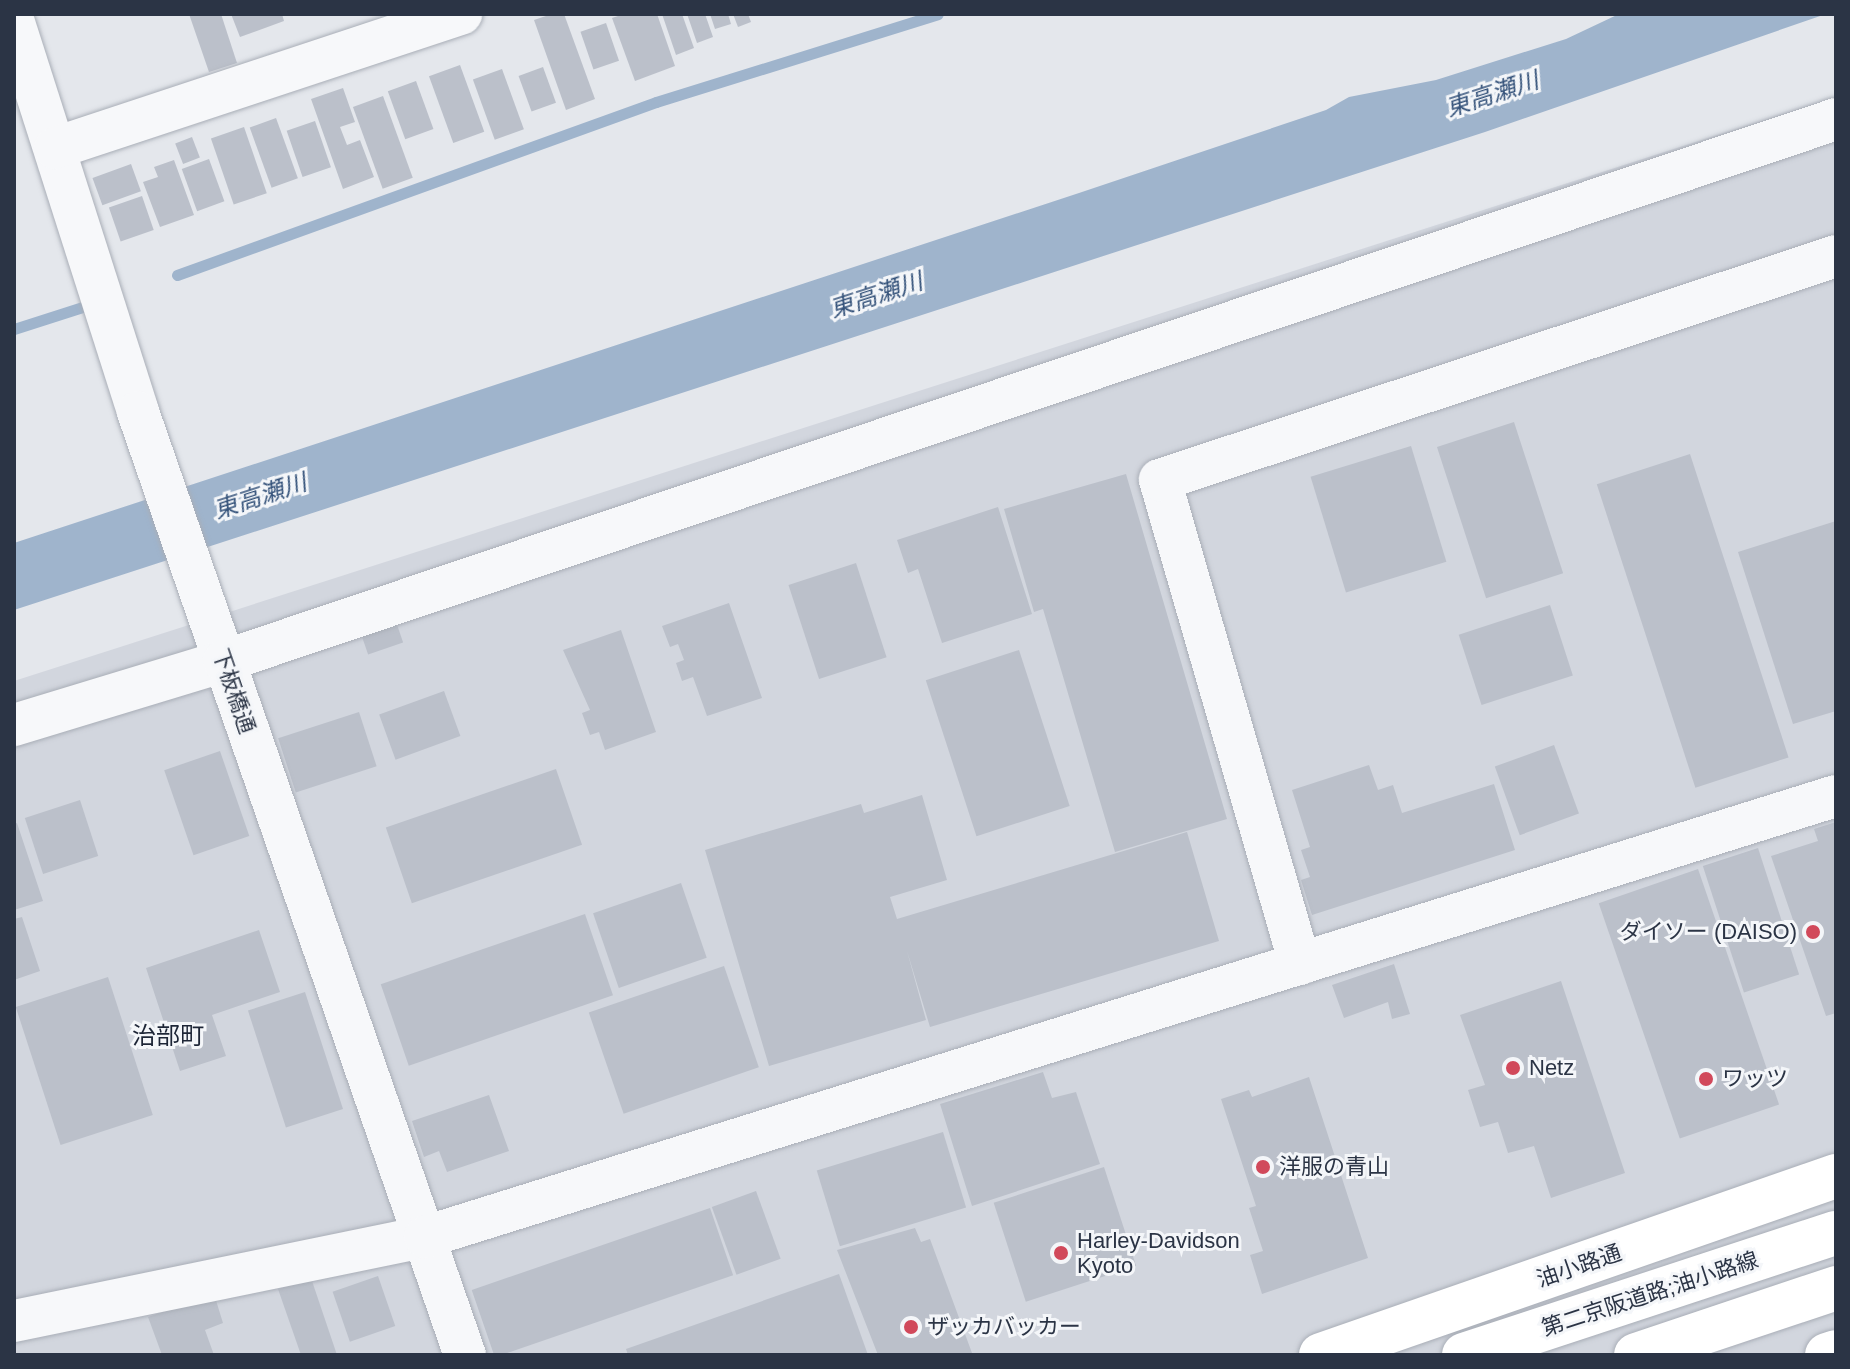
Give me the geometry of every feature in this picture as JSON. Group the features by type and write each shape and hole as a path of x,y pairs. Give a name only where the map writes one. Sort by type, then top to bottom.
{"main road":[{"name":"油小路通","path":"1321,1355 1836,1176"},
{"name":"第二京阪道路;油小路線","path":"1464,1355 1836,1233"},
{"path":"1636,1355 1836,1288"},
{"path":"1827,1355 1836,1352"}],"street":[{"path":"55,148 461,14"},
{"name":"下板橋通","path":"14,23 138,412 465,1355"},
{"path":"14,725 1836,119"},
{"path":"1300,964 1160,480 1836,256"},
{"path":"14,1321 425,1237 1836,796"}],"shaded area":[{"path":"1836,97 1836,1355 14,1355 14,681"}],"water":[{"name":"東高瀬川","path":"1619,14 1826,14 1485,132 14,610 14,543 1079,193 1326,110 1349,97 1436,80 1566,39"}],"building":[{"path":"189,14 221,14 237,63 209,72"},
{"path":"231,14 282,14 284,21 240,37"},
{"path":"564,14 595,99 566,110 534,20"},
{"path":"624,14 657,14 675,66 635,81 612,18"},
{"path":"662,14 682,14 694,48 676,55"},
{"path":"687,14 705,14 713,37 697,43"},
{"path":"710,14 728,14 731,24 715,29"},
{"path":"733,14 748,14 751,22 738,27"},
{"path":"606,23 619,61 593,70 580,32"},
{"path":"460,65 484,132 453,143 429,76"},
{"path":"543,67 556,103 532,112 519,76"},
{"path":"502,69 524,129 495,140 473,80"},
{"path":"416,81 433,129 405,139 388,91"},
{"path":"343,88 355,122 340,127 347,145 360,140 374,177 343,189 311,99"},
{"path":"383,96 413,178 383,189 353,107"},
{"path":"276,118 298,178 272,188 250,128"},
{"path":"315,121 331,167 303,177 287,131"},
{"path":"244,127 267,193 234,205 211,138"},
{"path":"192,137 200,158 183,164 175,143"},
{"path":"209,159 224,201 197,211 182,169"},
{"path":"174,160 194,215 160,227 143,182 158,177 154,167"},
{"path":"131,164 141,191 102,205 92,178"},
{"path":"142,196 154,230 121,241 109,207"},
{"path":"1514,422 1563,573 1486,598 1437,447"},
{"path":"1411,446 1446,562 1346,592 1311,477"},
{"path":"1690,454 1789,757 1695,788 1597,484"},
{"path":"1126,474 1227,819 1115,852 1043,609 1034,612 1004,509"},
{"path":"998,507 1032,614 942,643 918,569 908,573 897,540"},
{"path":"1836,521 1836,711 1793,724 1738,552"},
{"path":"856,563 887,657 819,679 788,585"},
{"path":"729,603 762,698 707,716 693,677 682,681 676,663 684,660 678,644 670,647 662,626"},
{"path":"1550,605 1573,675 1482,705 1459,635"},
{"path":"394,616 403,642 368,655 359,628"},
{"path":"621,630 656,732 605,750 599,732 590,735 582,713 590,710 563,650"},
{"path":"1019,650 1070,806 976,836 926,680"},
{"path":"444,691 460,736 396,760 379,715"},
{"path":"359,712 377,766 296,792 278,738"},
{"path":"1554,745 1579,814 1520,835 1495,767"},
{"path":"220,751 249,836 194,855 164,770"},
{"path":"1369,765 1378,790 1393,785 1402,813 1494,784 1515,850 1312,915 1301,880 1310,877 1301,850 1310,847 1292,790"},
{"path":"556,769 582,845 412,903 386,828"},
{"path":"922,795 947,880 890,897 897,919 1187,832 1219,941 930,1027 907,951 926,1020 769,1066 705,850 861,804 864,813"},
{"path":"80,800 98,856 43,874 25,818"},
{"name":"ダイソー (DAISO)","path":"1836,822 1836,1013 1826,1016 1771,856 1818,841 1814,829"},
{"path":"17,823 43,901 14,910 14,824"},
{"path":"1758,848 1799,974 1744,992 1703,866"},
{"path":"1698,869 1779,1104 1680,1139 1599,903"},
{"path":"681,883 707,958 619,988 593,913"},
{"path":"585,914 613,995 409,1066 381,984"},
{"path":"22,917 40,971 14,980 14,919"},
{"path":"259,930 280,992 212,1015 226,1056 180,1071 146,968"},
{"path":"1394,964 1410,1014 1392,1019 1388,1002 1344,1018 1332,985"},
{"path":"724,966 759,1067 624,1114 589,1013"},
{"path":"108,977 153,1115 61,1145 16,1007"},
{"path":"1561,981 1625,1173 1551,1198 1534,1146 1508,1153 1498,1122 1480,1127 1468,1090 1485,1085 1460,1015"},
{"path":"305,992 343,1109 286,1128 248,1011"},
{"path":"1043,1072 1052,1098 1076,1092 1100,1164 972,1206 940,1104"},
{"path":"1309,1077 1368,1258 1262,1294 1250,1255 1263,1251 1249,1208 1256,1206 1221,1099 1249,1090 1252,1097"},
{"path":"489,1095 509,1151 447,1172 439,1151 424,1157 412,1121"},
{"path":"943,1132 966,1208 840,1246 817,1171"},
{"path":"1104,1167 1136,1266 1026,1302 994,1203"},
{"path":"756,1191 781,1259 736,1275 712,1207"},
{"path":"710,1208 733,1275 501,1355 494,1355 472,1290"},
{"path":"915,1228 921,1242 930,1239 972,1353 878,1355 837,1250"},
{"path":"839,1274 868,1355 628,1355 626,1349"},
{"path":"378,1276 395,1326 350,1342 333,1292"},
{"path":"311,1278 337,1355 301,1355 278,1289"},
{"path":"214,1294 223,1323 205,1330 214,1355 162,1355 148,1317"}],"waterway":[{"path":"177,275 656,102 938,14"},
{"path":"14,329 83,307"}],"place":[{"name":"ダイソー (DAISO)","path":"1813,932"},
{"name":"Netz","path":"1513,1068"},
{"name":"ワッツ","path":"1706,1079"},
{"name":"洋服の青山","path":"1263,1167"},
{"name":"Harley-Davidson Kyoto","path":"1061,1253"},
{"name":"ザッカバッカー","path":"911,1327"}],"district":[{"name":"治部町","path":"168,1036"}]}
